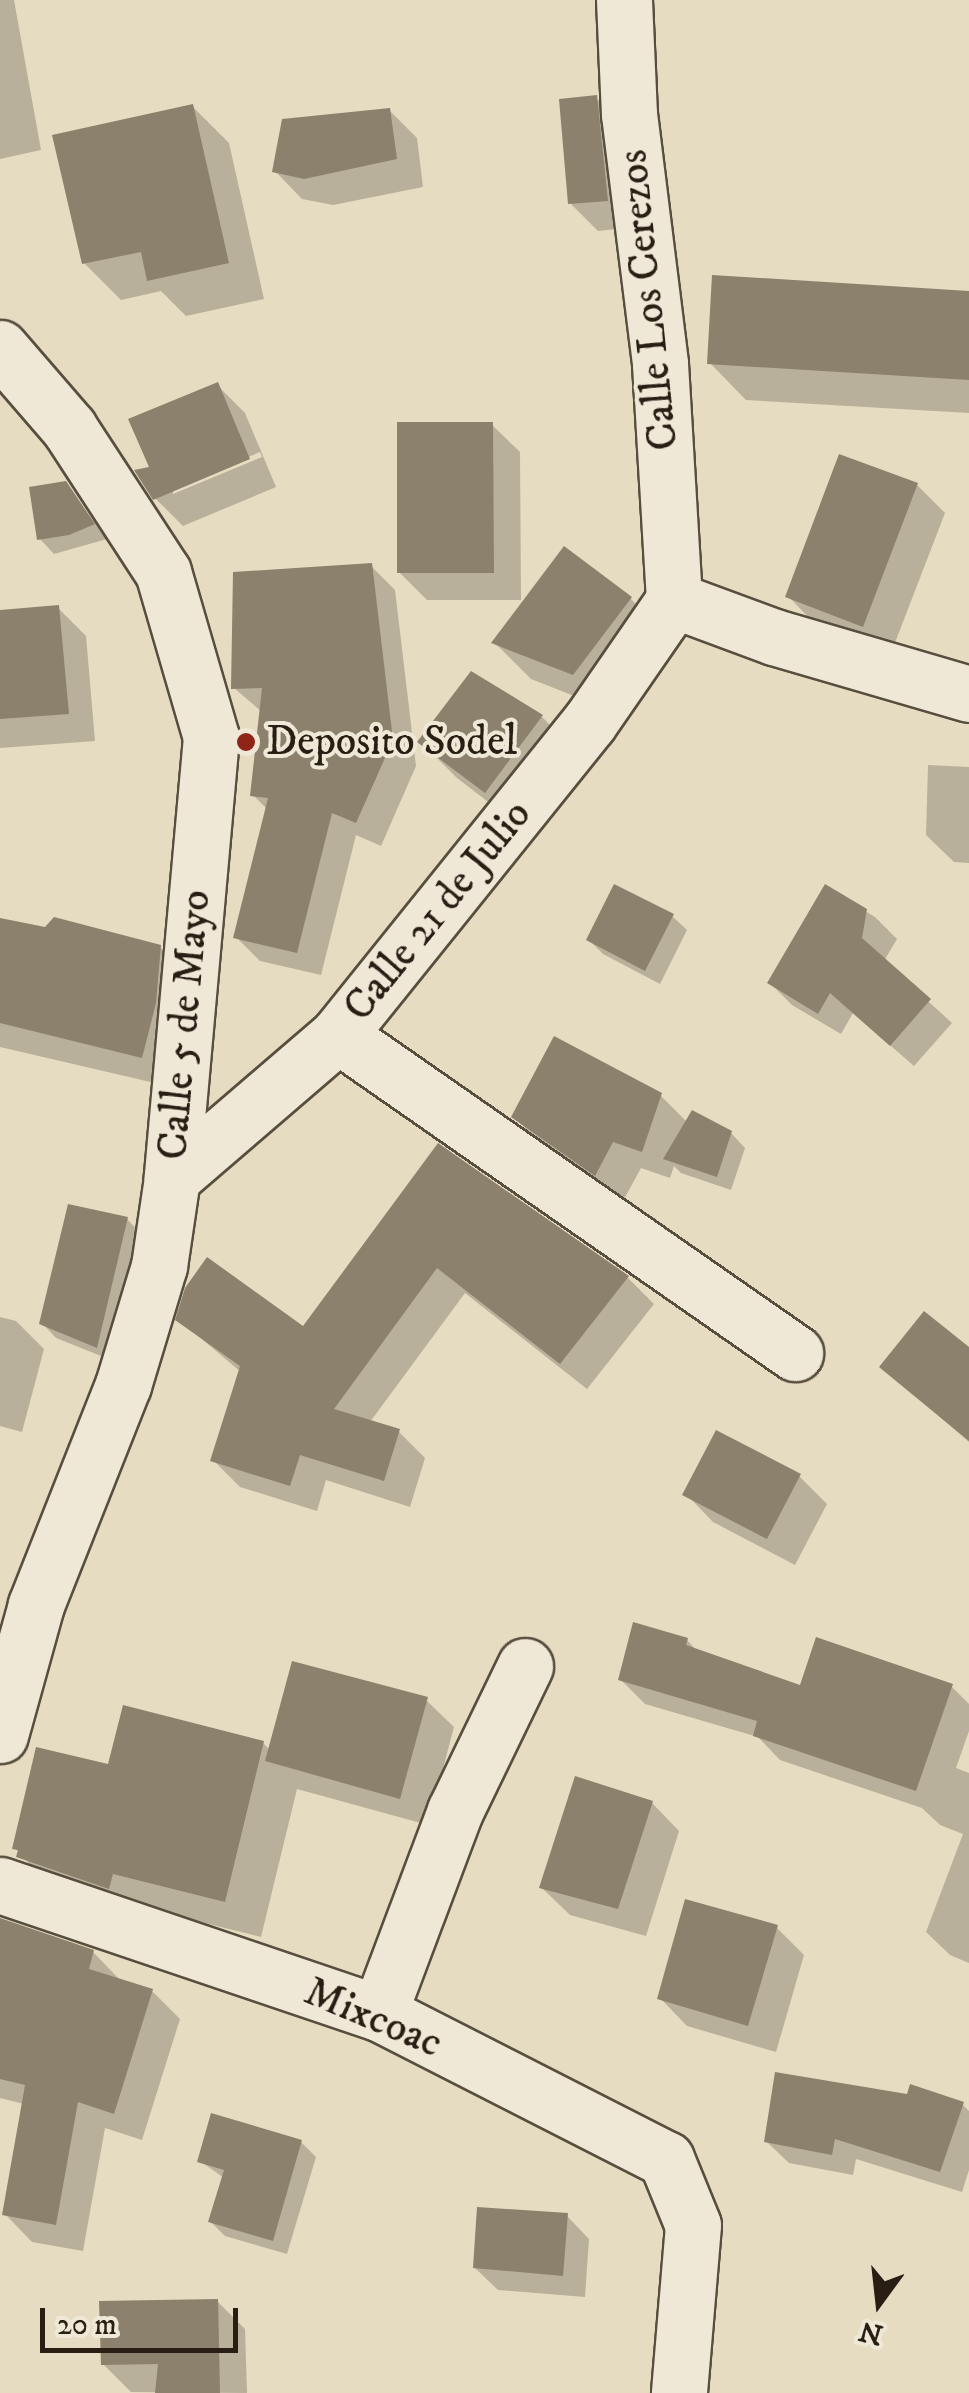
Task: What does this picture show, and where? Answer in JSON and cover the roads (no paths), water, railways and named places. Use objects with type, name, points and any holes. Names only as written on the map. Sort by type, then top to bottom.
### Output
[{"type":"street","name":"Calle Los Cerezos","points":[[624,0],[630,114],[660,364],[674,600]]},
{"type":"street","name":"Calle 5 de Mayo","points":[[0,348],[69,428],[163,572],[210,736],[172,1178],[158,1266],[124,1384],[36,1605],[0,1735]]},
{"type":"street","points":[[674,600],[774,637],[969,694]]},
{"type":"street","name":"Calle 21 de Julio","points":[[172,1178],[338,1035],[589,724],[674,600]]},
{"type":"street","name":"Calle 21 de Julio","points":[[338,1035],[795,1354]]},
{"type":"street","points":[[379,2013],[455,1811],[525,1666]]},
{"type":"street","name":"Mixcoac","points":[[0,1885],[379,2013],[666,2159],[693,2225],[678,2393]]},
{"type":"place","name":"Deposito Sodel","points":[[246,742]]}]
